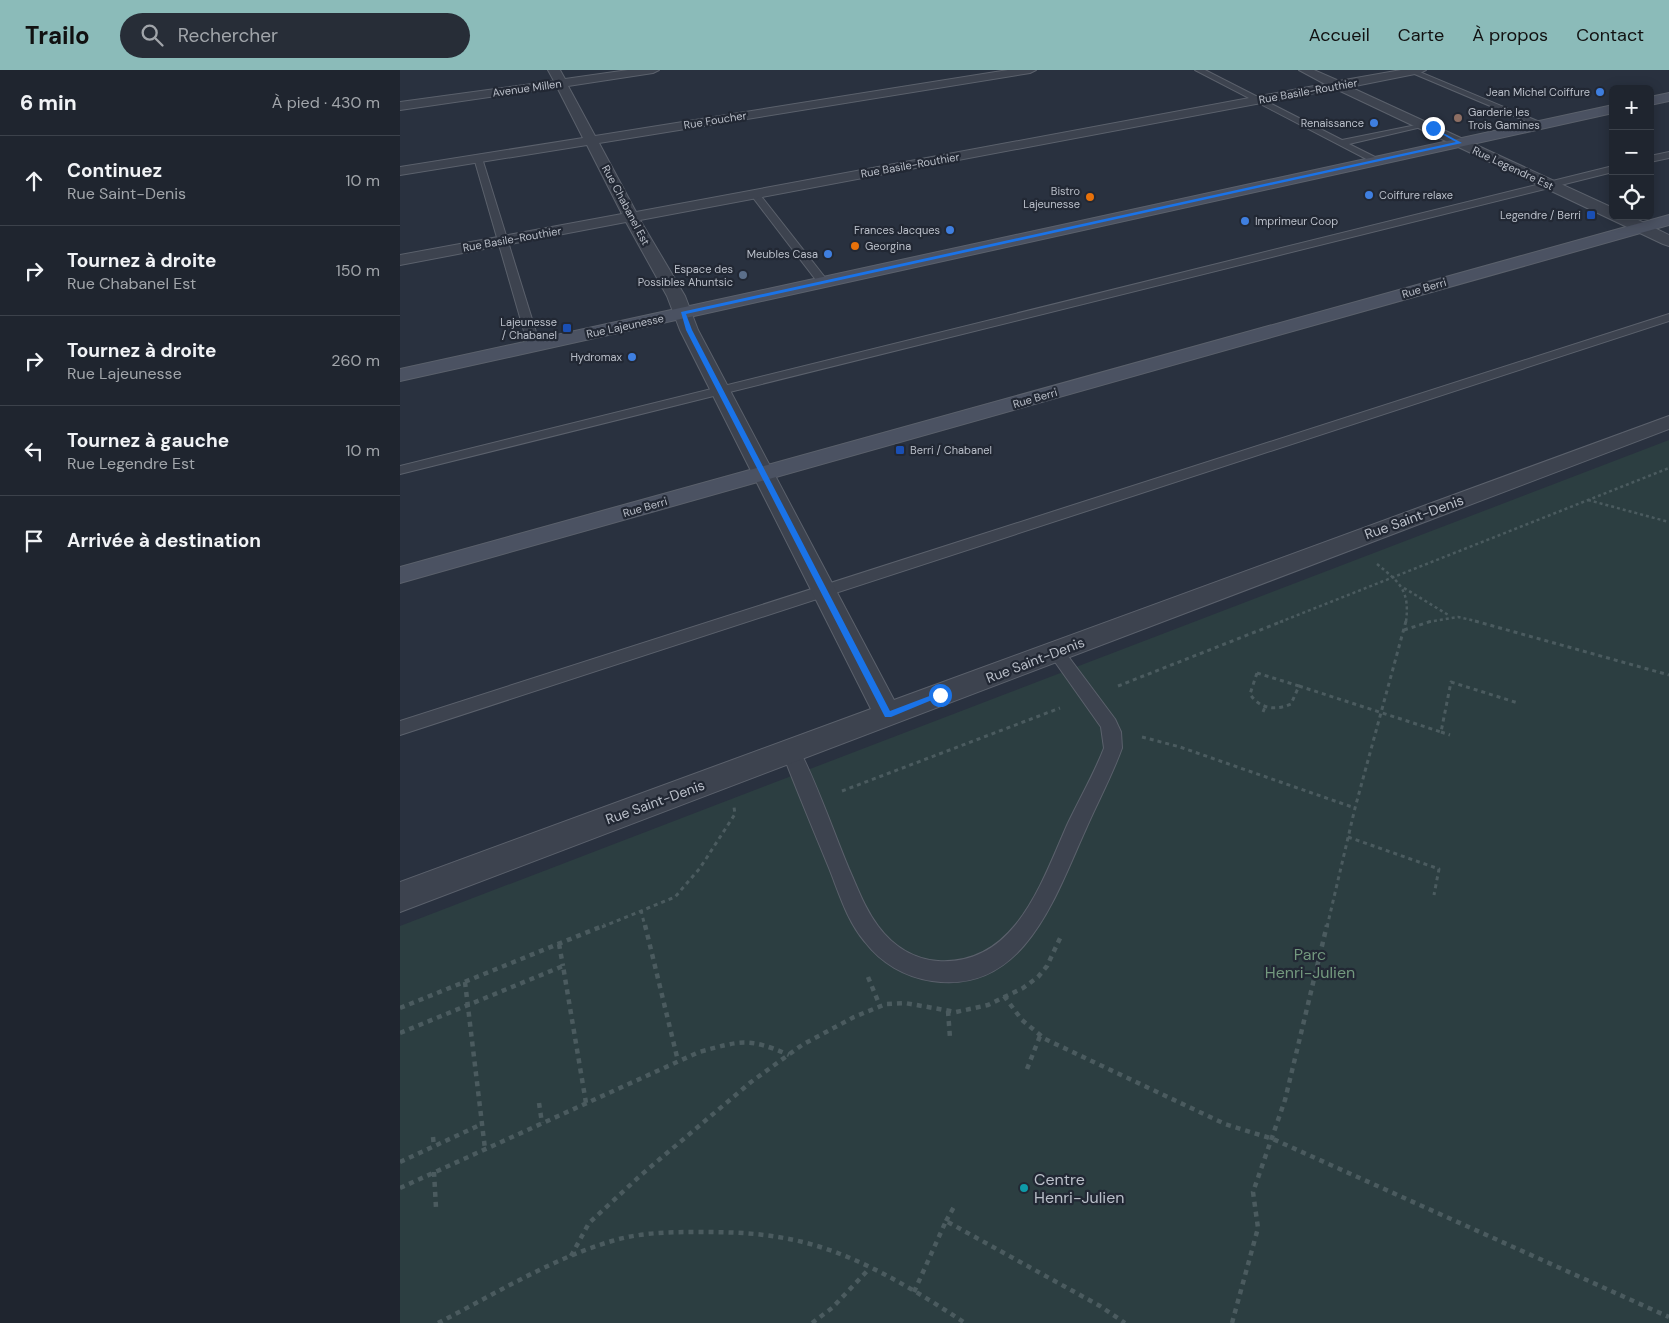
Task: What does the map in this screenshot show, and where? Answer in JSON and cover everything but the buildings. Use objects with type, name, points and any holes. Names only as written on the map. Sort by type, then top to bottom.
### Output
[{"type":"main road","points":[[1654,100],[1669,97]]},
{"type":"main road","name":"Rue Lajeunesse","points":[[400,375],[1609,110]]},
{"type":"main road","name":"Rue Berri","points":[[400,575],[1669,220]]},
{"type":"street","name":"Rue Chabanel Est","points":[[554,70],[631,217],[676,296],[687,325],[888,715]]},
{"type":"street","name":"Avenue Millen","points":[[400,106],[653,70]]},
{"type":"street","name":"Rue Foucher","points":[[400,171],[1030,70]]},
{"type":"street","name":"Rue Legendre Est","points":[[1305,70],[1609,212]]},
{"type":"street","name":"Rue Basile-Routhier","points":[[400,260],[1414,70]]},
{"type":"street","points":[[1625,220],[1669,241]]},
{"type":"street","name":"Rue Saint-Denis","points":[[400,897],[1669,422]]},
{"type":"lane","points":[[1199,70],[1376,160]]},
{"type":"lane","points":[[1414,70],[1543,125]]},
{"type":"lane","points":[[1342,143],[1426,125]]},
{"type":"lane","points":[[1654,158],[1669,154]]},
{"type":"lane","points":[[478,158],[534,345]]},
{"type":"lane","points":[[400,470],[1609,169]]},
{"type":"lane","points":[[754,194],[823,282]]},
{"type":"lane","points":[[400,728],[1669,316]]},
{"type":"lane","points":[[791,752],[858,914],[870,935],[889,954],[918,968],[953,973],[971,969],[1002,954],[1024,930],[1042,898],[1113,748],[1112,732],[1109,724],[1056,652]]},
{"type":"path","points":[[1118,686],[1669,468]]},
{"type":"path","points":[[1587,500],[1669,522]]},
{"type":"path","points":[[1373,560],[1402,586],[1450,616],[1669,675]]},
{"type":"path","points":[[1232,1323],[1258,1228],[1253,1192],[1260,1168],[1273,1139],[1311,994],[1355,808],[1404,630],[1408,596],[1402,586]]},
{"type":"path","points":[[1404,630],[1434,619],[1450,616]]},
{"type":"path","points":[[1299,686],[1291,704],[1278,709],[1257,704],[1250,694],[1257,673],[1299,686],[1450,735]]},
{"type":"path","points":[[1441,732],[1451,682],[1518,703]]},
{"type":"path","points":[[833,794],[923,762],[1066,706]]},
{"type":"path","points":[[1263,712],[1265,706]]},
{"type":"path","points":[[1144,737],[1180,747],[1355,808]]},
{"type":"path","points":[[400,1008],[675,897],[691,882],[735,814],[733,799]]},
{"type":"path","points":[[1348,837],[1439,869],[1434,894]]},
{"type":"path","points":[[641,910],[678,1061]]},
{"type":"path","points":[[558,944],[586,1103]]},
{"type":"path","points":[[400,1032],[563,966]]},
{"type":"path","points":[[866,972],[880,1006]]},
{"type":"path","points":[[465,982],[485,1149]]},
{"type":"path","points":[[1004,997],[1013,1012],[1040,1036],[1225,1124],[1273,1139],[1669,1317]]},
{"type":"path","points":[[948,1011],[950,1038]]},
{"type":"path","points":[[1027,1069],[1040,1036]]},
{"type":"path","points":[[400,1188],[699,1052],[739,1041],[766,1045],[789,1055]]},
{"type":"path","points":[[539,1103],[542,1124]]},
{"type":"path","points":[[400,1162],[482,1124]]},
{"type":"path","points":[[433,1137],[434,1147]]},
{"type":"path","points":[[434,1172],[436,1208]]},
{"type":"path","points":[[914,1292],[955,1205]]},
{"type":"path","points":[[946,1221],[1100,1306],[1125,1323]]},
{"type":"path","points":[[438,1323],[571,1256],[638,1235],[733,1232],[790,1239],[839,1256],[914,1292],[965,1323]]},
{"type":"path","points":[[812,1323],[832,1308],[869,1269]]},
{"type":"green space","name":"Parc Henri-Julien","points":[[1669,440],[1669,1323],[400,1323],[400,926]]},
{"type":"place","name":"Jean Michel Coiffure","points":[[1600,92]]},
{"type":"place","name":"Garderie les Trois Gamines","points":[[1458,118]]},
{"type":"place","name":"Renaissance","points":[[1374,123]]},
{"type":"place","name":"Coiffure relaxe","points":[[1369,195]]},
{"type":"place","name":"Bistro Lajeunesse","points":[[1090,197]]},
{"type":"place","name":"Legendre / Berri","points":[[1591,215]]},
{"type":"place","name":"Imprimeur Coop","points":[[1245,221]]},
{"type":"place","name":"Frances Jacques","points":[[950,230]]},
{"type":"place","name":"Georgina","points":[[855,246]]},
{"type":"place","name":"Meubles Casa","points":[[828,254]]},
{"type":"place","name":"Espace des Possibles Ahuntsic","points":[[743,275]]},
{"type":"place","name":"Lajeunesse / Chabanel","points":[[567,328]]},
{"type":"place","name":"Hydromax","points":[[632,357]]},
{"type":"place","name":"Berri / Chabanel","points":[[900,450]]},
{"type":"place","name":"Centre Henri-Julien","points":[[1024,1188]]},
{"type":"route","points":[[940,695],[888,715],[689,330],[683,313],[1460,143],[1433,128]]}]
